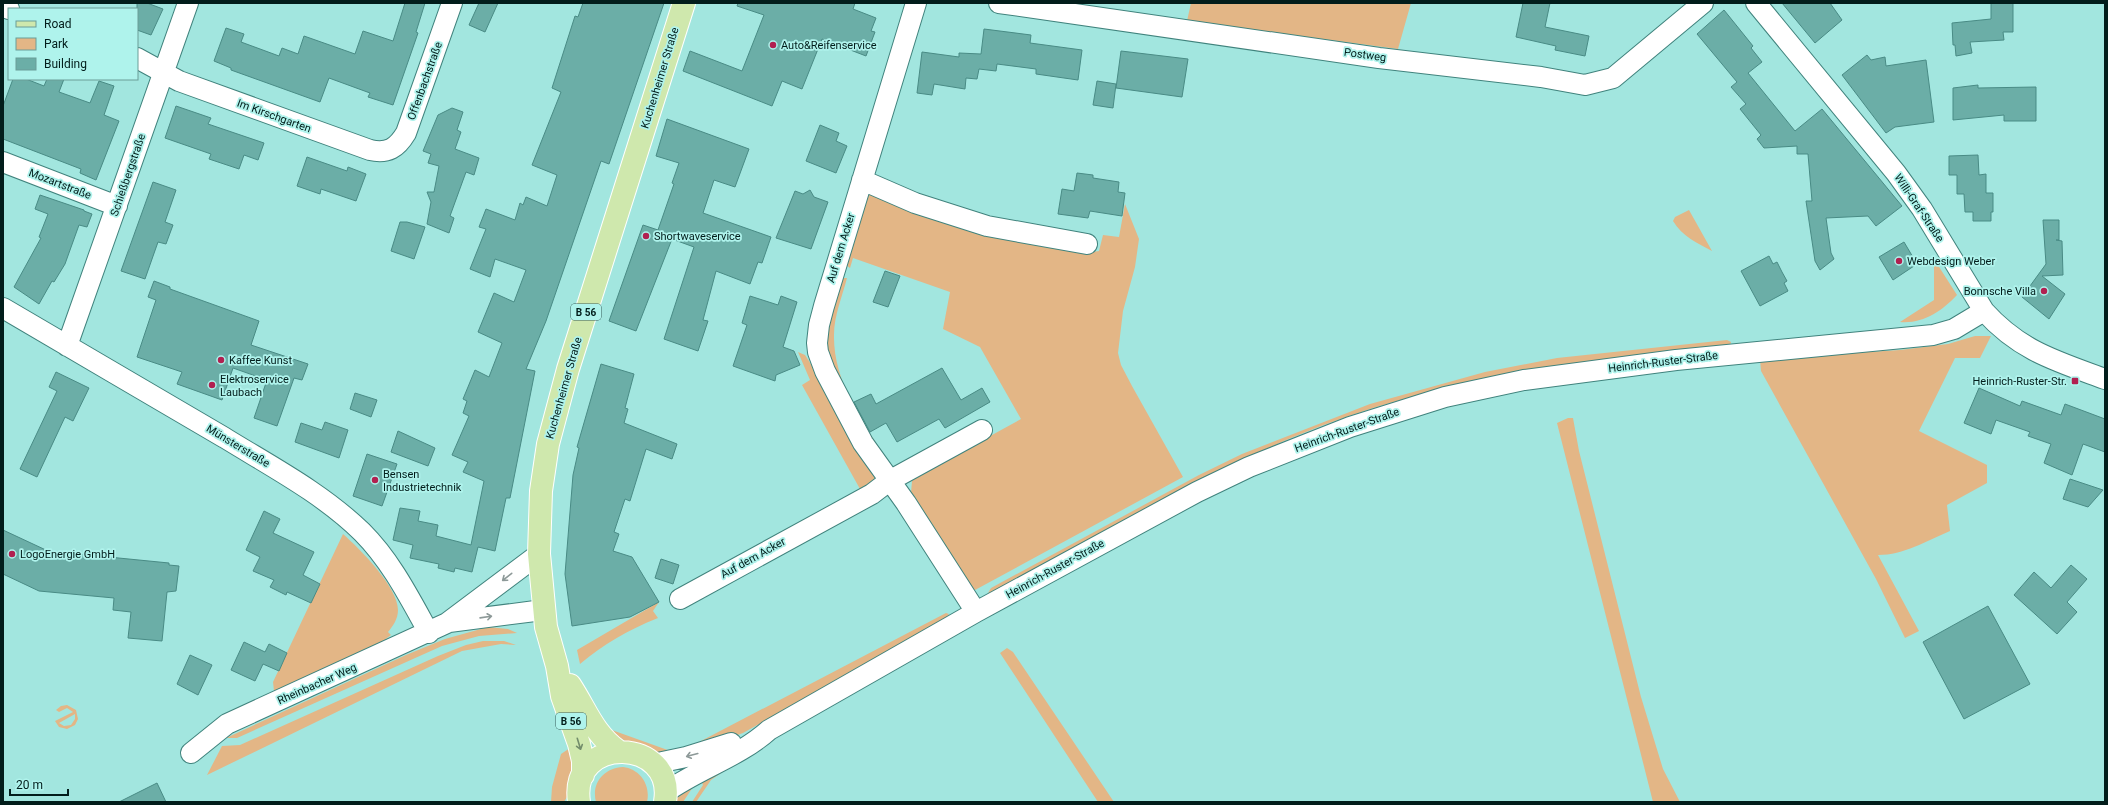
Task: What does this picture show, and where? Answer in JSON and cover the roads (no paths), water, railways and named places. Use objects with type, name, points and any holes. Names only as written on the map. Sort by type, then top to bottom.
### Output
[{"type":"main road","name":"Kuchenheimer Straße","points":[[583,775],[583,761],[579,744],[562,696],[557,666],[548,640],[543,610],[539,554],[541,491],[555,414],[568,369],[684,3]]},
{"type":"main road","name":"Kuchenheimer Straße","points":[[557,666],[594,727],[610,745],[618,751]]},
{"type":"main road","points":[[578,801],[579,787],[583,775],[590,765],[600,757],[618,751],[637,753],[653,764],[663,780],[665,797]]},
{"type":"street","name":"Schießbergstraße","points":[[68,346],[188,3]]},
{"type":"street","name":"Offenbachstraße","points":[[387,151],[396,147],[406,133],[452,3]]},
{"type":"street","name":"Auf dem Acker","points":[[916,3],[818,325],[818,352],[825,371],[846,413],[976,612]]},
{"type":"street","name":"Postweg","points":[[999,3],[1379,58],[1542,77],[1585,85],[1613,78],[1703,3]]},
{"type":"street","name":"Willi-Graf-Straße","points":[[1756,3],[1896,173],[1922,209],[1984,311],[2005,332],[2031,350],[2047,358],[2105,379]]},
{"type":"street","name":"Im Kirschgarten","points":[[138,58],[164,71],[179,81],[370,150],[387,151]]},
{"type":"street","name":"Mozartstraße","points":[[3,162],[117,206]]},
{"type":"street","points":[[862,180],[915,203],[987,226],[1087,244]]},
{"type":"street","name":"Münsterstraße","points":[[3,308],[293,479],[343,515],[377,549],[391,568],[429,633]]},
{"type":"street","name":"Heinrich-Ruster-Straße","points":[[665,797],[693,774],[757,740],[769,730],[976,612],[1197,492],[1242,470],[1303,444],[1396,411],[1491,385],[1560,374],[1676,360],[1933,335],[1954,330],[1984,311]]},
{"type":"street","name":"Auf dem Acker","points":[[680,598],[872,494],[890,481],[982,430]]},
{"type":"street","name":"Rheinbacher Weg","points":[[191,753],[227,724],[448,623],[539,554]]},
{"type":"street","name":"Rheinbacher Weg","points":[[448,623],[543,610]]},
{"type":"street","name":"Heinrich-Ruster-Straße","points":[[653,764],[713,750],[754,732],[769,730]]},
{"type":"place","name":"Auto&Reifenservice","points":[[773,45]]},
{"type":"place","name":"Shortwaveservice","points":[[646,236]]},
{"type":"place","name":"Webdesign Weber","points":[[1899,261]]},
{"type":"place","name":"Bonnsche Villa","points":[[2044,291]]},
{"type":"place","name":"Kaffee Kunst","points":[[221,360]]},
{"type":"place","name":"Heinrich-Ruster-Str.","points":[[2075,381]]},
{"type":"place","name":"Elektroservice Laubach","points":[[212,385]]},
{"type":"place","name":"Bensen Industrietechnik","points":[[375,480]]},
{"type":"place","name":"LogoEnergie GmbH","points":[[12,554]]}]
